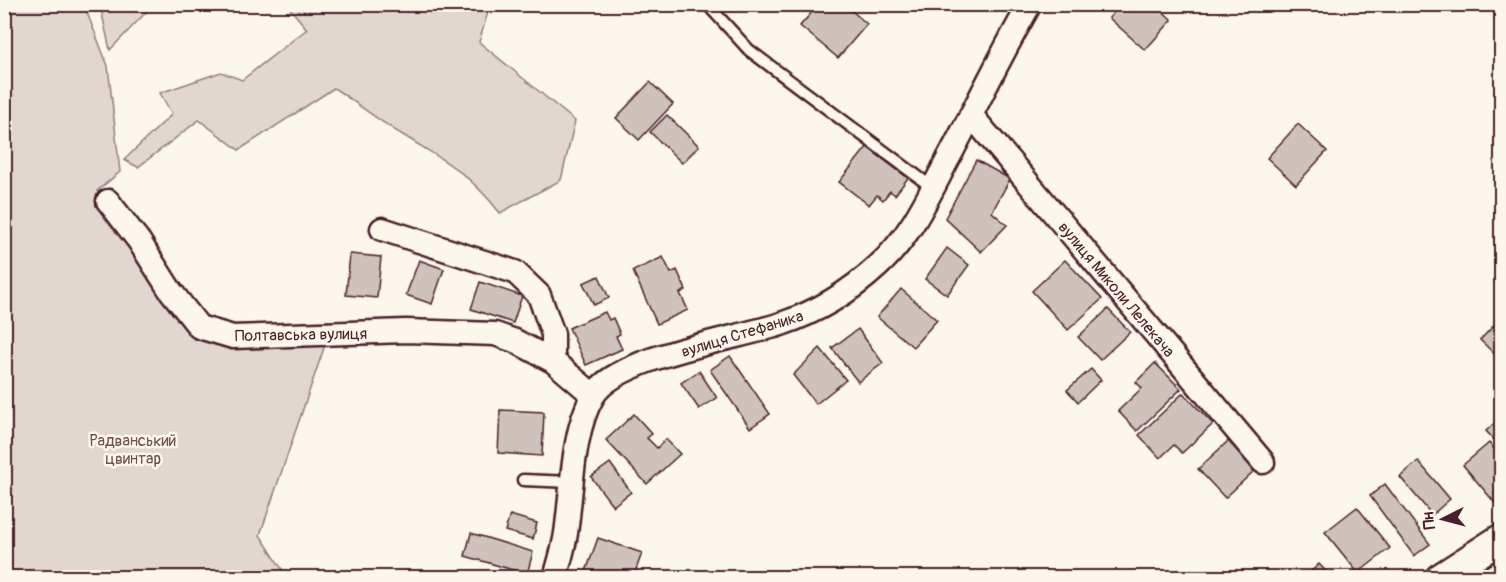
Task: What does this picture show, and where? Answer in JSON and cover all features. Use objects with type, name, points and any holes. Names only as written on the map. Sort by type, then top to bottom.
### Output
[{"type":"street","name":"вулиця Стефаника","points":[[593,395],[634,366],[660,356],[782,324],[817,310],[850,289],[896,249],[933,188],[1030,4]]},
{"type":"street","name":"вулиця Миколи Лелекача","points":[[971,116],[1263,462]]},
{"type":"street","name":"Полтавська вулиця","points":[[108,201],[139,241],[170,290],[199,327],[233,337],[406,331],[495,334],[515,341],[553,361],[593,395]]},
{"type":"street","points":[[382,229],[515,272],[539,295],[553,334],[553,361]]},
{"type":"street","points":[[555,578],[566,535],[570,482],[584,420],[593,395]]},
{"type":"street","points":[[1440,578],[1502,538]]},
{"type":"lane","points":[[707,4],[749,50],[933,188]]},
{"type":"lane","points":[[523,480],[570,482]]},
{"type":"green space","points":[[100,4],[153,5],[110,50]]},
{"type":"green space","name":"Радванський цвинтар","points":[[4,5],[84,5],[108,66],[120,172],[97,191],[202,340],[257,344],[326,342],[260,535],[287,577],[5,577]]},
{"type":"green space","points":[[287,5],[490,5],[479,42],[575,121],[561,180],[500,213],[477,187],[455,168],[385,124],[334,88],[239,150],[199,120],[138,167],[124,160],[172,114],[160,93],[221,72],[242,80],[307,29]]},
{"type":"building","points":[[819,4],[844,4],[867,24],[838,58],[800,26]]},
{"type":"building","points":[[1121,4],[1155,4],[1172,20],[1145,50],[1109,18]]},
{"type":"building","points":[[650,82],[673,104],[639,140],[616,118]]},
{"type":"building","points":[[667,115],[699,146],[682,163],[650,132]]},
{"type":"building","points":[[1298,124],[1327,151],[1296,185],[1267,158]]},
{"type":"building","points":[[867,147],[908,178],[895,195],[890,191],[883,200],[877,195],[869,205],[839,182]]},
{"type":"building","points":[[976,160],[1010,179],[992,212],[1007,225],[981,252],[945,218]]},
{"type":"building","points":[[947,248],[969,265],[947,295],[925,279]]},
{"type":"building","points":[[350,254],[381,257],[377,298],[346,295]]},
{"type":"building","points":[[663,257],[671,273],[677,270],[686,290],[680,293],[688,310],[657,324],[633,271]]},
{"type":"building","points":[[419,260],[444,269],[432,304],[406,295]]},
{"type":"building","points":[[1065,260],[1102,299],[1068,330],[1032,291]]},
{"type":"building","points":[[599,276],[609,298],[594,305],[583,283]]},
{"type":"building","points":[[480,282],[522,296],[513,323],[471,309]]},
{"type":"building","points":[[901,289],[937,320],[913,347],[877,317]]},
{"type":"building","points":[[1108,309],[1130,332],[1100,360],[1078,337]]},
{"type":"building","points":[[605,312],[609,320],[613,318],[620,334],[616,336],[622,349],[586,365],[569,328]]},
{"type":"building","points":[[1502,317],[1502,361],[1480,340]]},
{"type":"building","points":[[858,329],[883,363],[858,382],[832,348]]},
{"type":"building","points":[[820,348],[846,380],[816,404],[793,375]]},
{"type":"building","points":[[730,356],[770,414],[750,428],[710,370]]},
{"type":"building","points":[[1155,363],[1181,389],[1137,431],[1118,411],[1142,388],[1136,382]]},
{"type":"building","points":[[1091,369],[1101,380],[1078,402],[1067,390]]},
{"type":"building","points":[[699,371],[717,398],[699,409],[681,383]]},
{"type":"building","points":[[1183,393],[1213,424],[1182,453],[1174,445],[1160,458],[1139,435]]},
{"type":"building","points":[[500,410],[544,412],[542,456],[498,453]]},
{"type":"building","points":[[634,414],[652,434],[647,438],[657,448],[666,439],[680,454],[647,484],[606,440]]},
{"type":"building","points":[[1502,416],[1502,448],[1486,431]]},
{"type":"building","points":[[1228,441],[1255,470],[1225,498],[1198,469]]},
{"type":"building","points":[[1489,443],[1502,458],[1502,497],[1495,503],[1463,465]]},
{"type":"building","points":[[1418,461],[1450,499],[1432,515],[1400,477]]},
{"type":"building","points":[[610,463],[631,492],[613,506],[591,477]]},
{"type":"building","points":[[1385,484],[1430,544],[1414,556],[1370,496]]},
{"type":"building","points":[[1357,507],[1390,548],[1358,573],[1325,532]]},
{"type":"building","points":[[510,515],[537,523],[533,539],[505,531]]},
{"type":"building","points":[[471,533],[533,552],[527,574],[465,556]]},
{"type":"building","points":[[598,538],[642,553],[633,578],[594,578],[585,574]]},
{"type":"building","points":[[1319,564],[1332,578],[1304,578]]}]
